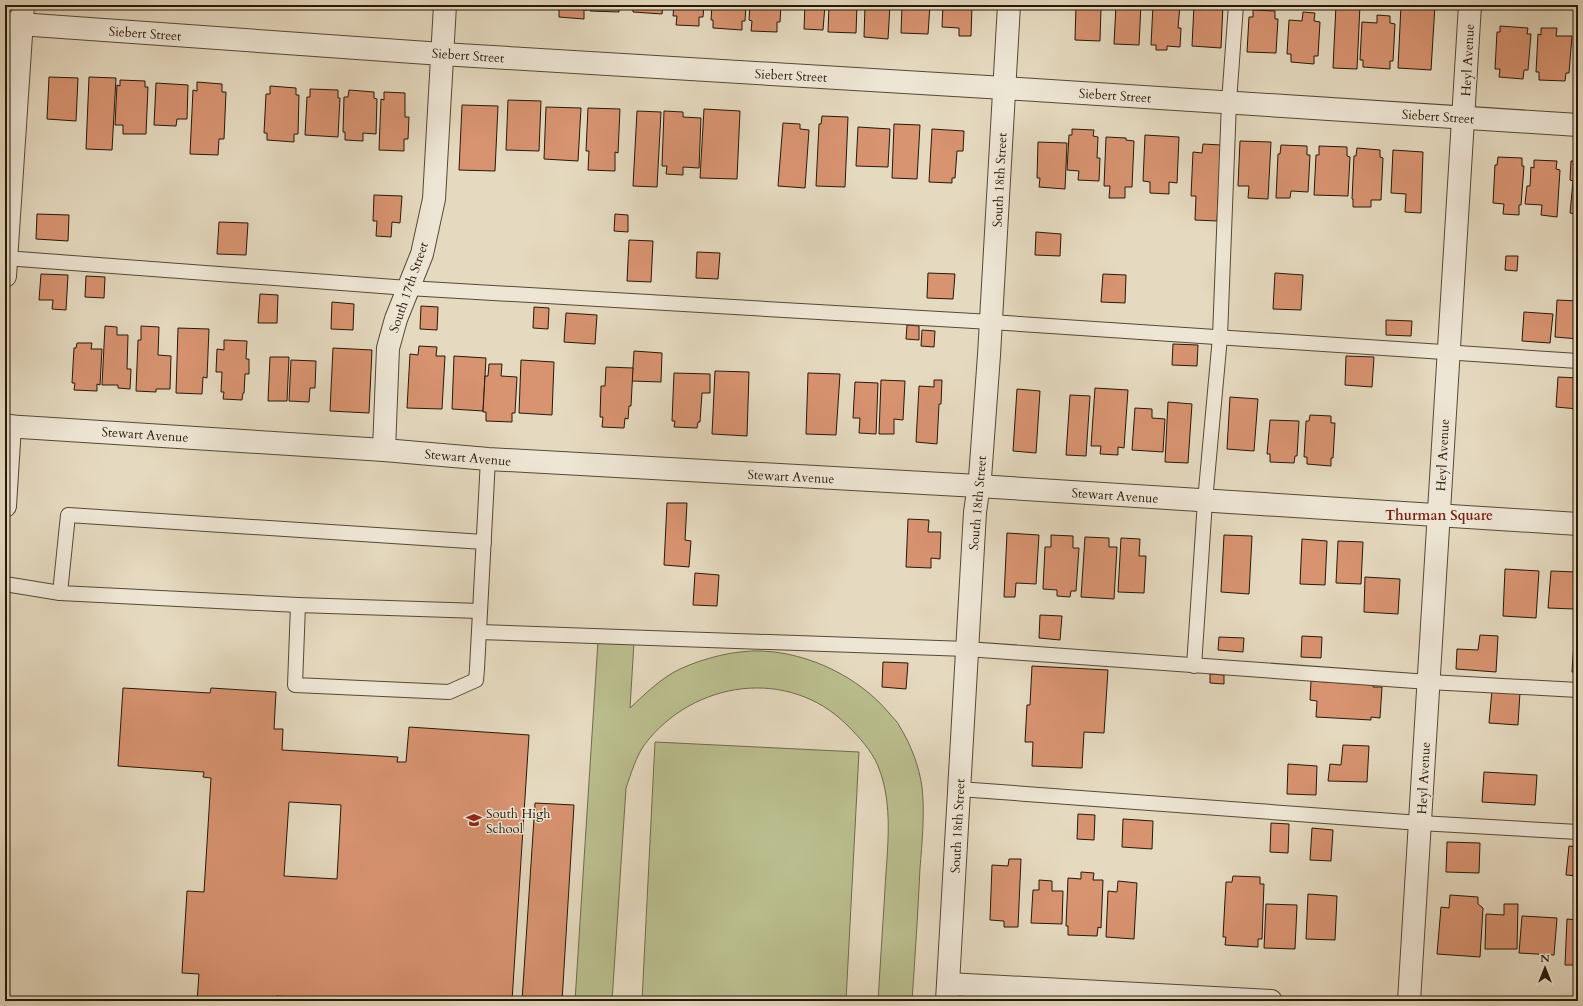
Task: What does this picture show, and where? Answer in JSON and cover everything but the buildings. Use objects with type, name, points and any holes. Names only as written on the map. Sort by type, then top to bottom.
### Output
[{"type":"street","name":"South 17th Street","points":[[384,450],[388,348],[396,319],[422,254],[434,199],[445,5]]},
{"type":"street","name":"South 18th Street","points":[[947,993],[975,512],[980,478],[991,322],[1009,5]]},
{"type":"street","name":"Heyl Avenue","points":[[1409,1001],[1470,5]]},
{"type":"street","name":"Siebert Street","points":[[16,17],[442,54],[1230,102],[1578,125]]},
{"type":"street","points":[[5,264],[16,17]]},
{"type":"street","points":[[5,506],[8,426]]},
{"type":"street","name":"Stewart Avenue","points":[[8,426],[384,450],[488,459],[978,486],[1578,524]]},
{"type":"street","points":[[947,993],[1271,1001]]},
{"type":"lane","points":[[1194,666],[1220,337],[1230,102],[1236,5]]},
{"type":"lane","points":[[5,264],[991,322],[1578,361]]},
{"type":"lane","points":[[298,605],[295,685],[449,692],[476,680],[488,459]]},
{"type":"lane","points":[[60,593],[68,515],[484,542]]},
{"type":"lane","points":[[5,584],[60,593],[298,605],[480,611]]},
{"type":"lane","points":[[479,632],[967,649],[1428,682],[1578,690]]},
{"type":"lane","points":[[959,789],[1420,823],[1578,832]]},
{"type":"green space","points":[[598,641],[634,642],[630,708],[647,692],[680,669],[699,661],[731,653],[762,651],[797,656],[832,669],[863,688],[877,700],[895,720],[904,734],[914,756],[921,779],[923,796],[923,828],[912,1001],[878,1001],[887,858],[888,812],[883,781],[875,760],[856,734],[824,707],[798,694],[771,689],[743,689],[715,695],[689,706],[665,722],[645,744],[639,754],[626,788],[612,1001],[575,1001]]},
{"type":"green space","points":[[655,742],[859,752],[846,1001],[642,1001]]},
{"type":"place","name":"South High School","points":[[474,820]]},
{"type":"district","name":"Thurman Square","points":[[1439,515]]}]
